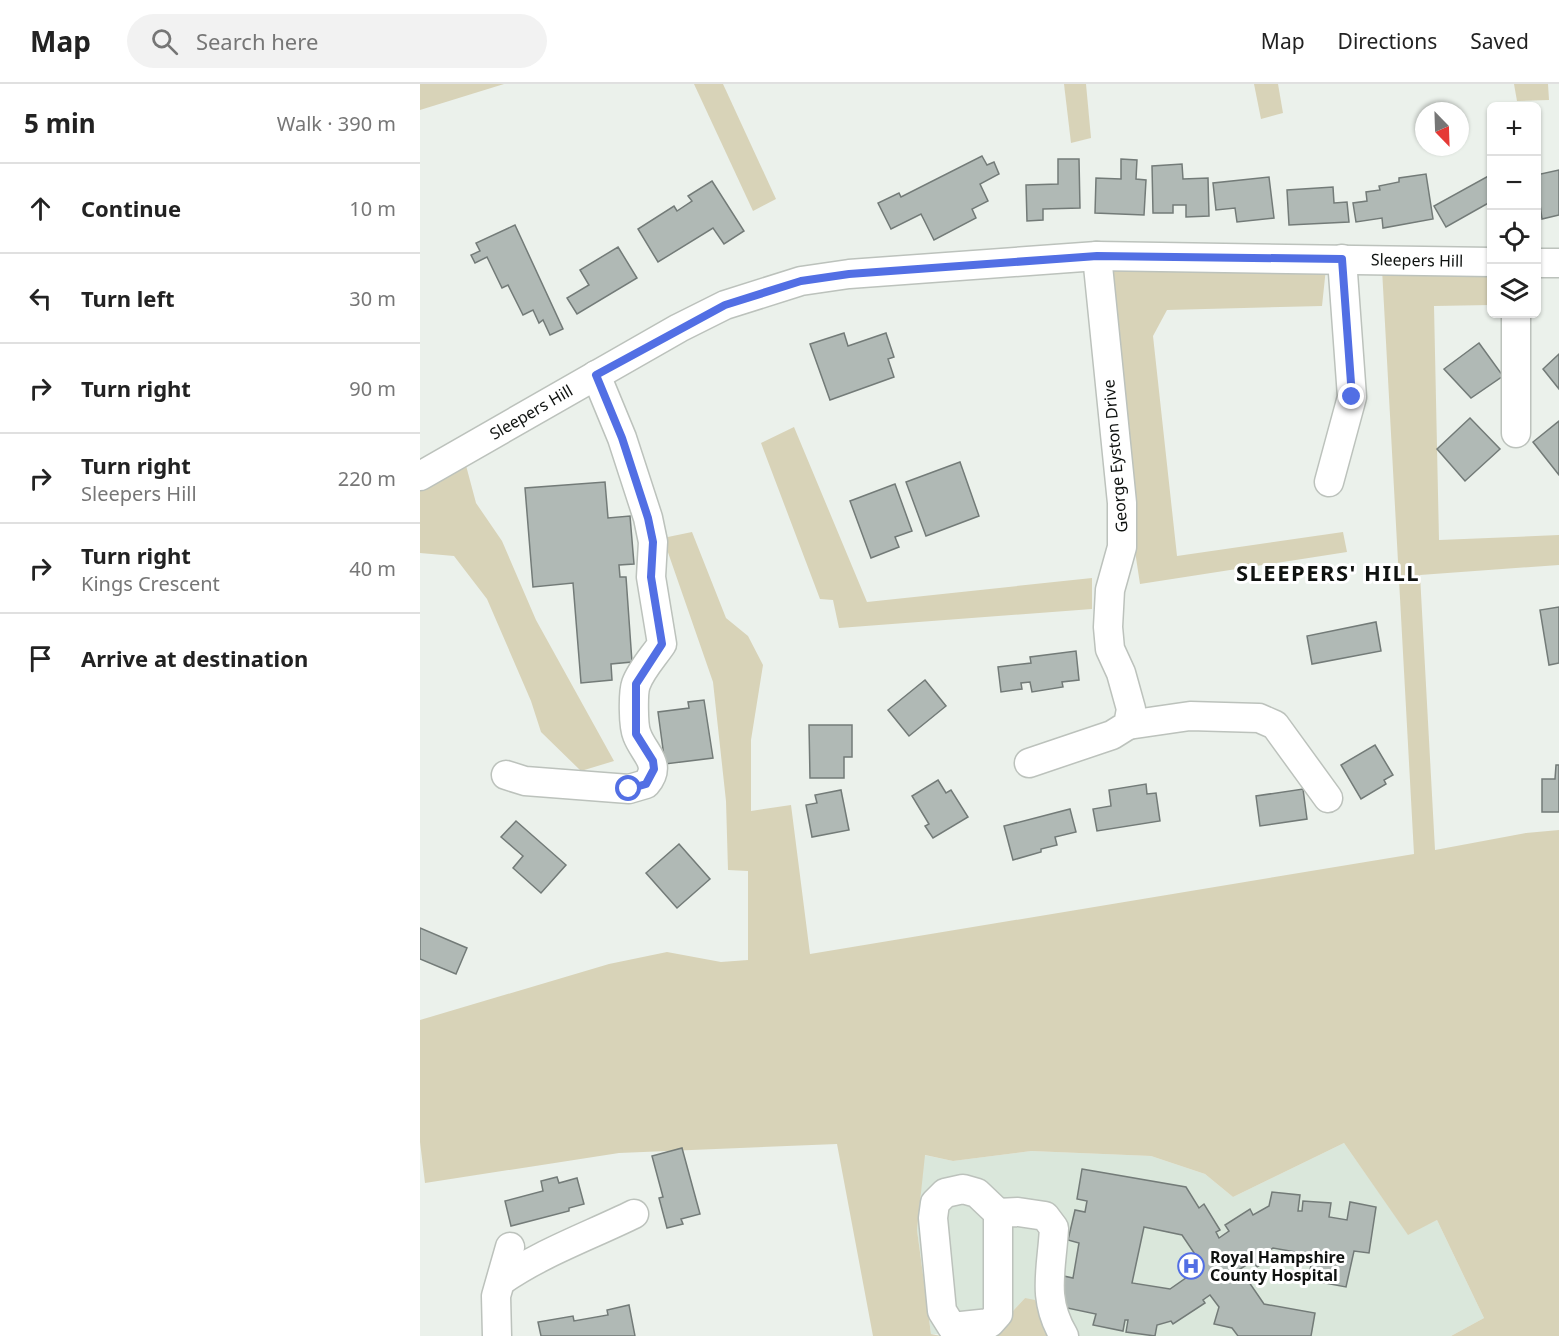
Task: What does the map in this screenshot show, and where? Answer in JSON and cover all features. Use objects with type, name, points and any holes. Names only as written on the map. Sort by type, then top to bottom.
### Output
[{"type":"street","name":"Sleepers Hill","points":[[420,476],[596,375],[725,305],[801,281],[849,274],[1097,256],[1487,262]]},
{"type":"street","name":"George Eyston Drive","points":[[1097,256],[1122,503],[1122,547],[1110,590],[1108,627],[1110,649],[1121,673],[1131,709],[1128,725]]},
{"type":"street","points":[[1329,482],[1352,397],[1342,259]]},
{"type":"street","points":[[1541,262],[1559,263]]},
{"type":"street","points":[[1516,318],[1516,433]]},
{"type":"street","points":[[506,776],[525,781],[629,789],[646,784],[654,769],[653,761],[636,734],[635,723],[636,684],[662,644],[651,577],[653,542],[622,438],[596,375]]},
{"type":"street","points":[[1029,764],[1112,735],[1128,725],[1190,716],[1259,718],[1275,725],[1329,798]]},
{"type":"street","points":[[998,1213],[1018,1212],[1045,1216],[1054,1228],[1048,1295],[1055,1321],[1064,1336]]},
{"type":"street","points":[[501,1281],[530,1261],[558,1251],[633,1214]]},
{"type":"street","points":[[497,1336],[496,1296],[510,1248]]},
{"type":"shaded area","points":[[420,84],[504,84],[420,110]]},
{"type":"shaded area","points":[[694,84],[723,84],[776,199],[753,211]]},
{"type":"shaded area","points":[[1064,84],[1086,84],[1091,138],[1071,143]]},
{"type":"shaded area","points":[[1254,84],[1278,84],[1283,113],[1261,119]]},
{"type":"shaded area","points":[[1514,84],[1548,84],[1549,100],[1517,101]]},
{"type":"shaded area","points":[[1326,268],[1322,306],[1167,310],[1153,336],[1177,556],[1343,532],[1347,552],[1140,584],[1131,525],[1109,271]]},
{"type":"shaded area","points":[[1382,269],[1487,273],[1487,305],[1434,306],[1439,540],[1559,535],[1559,565],[1420,575],[1435,850],[1526,833],[1559,830],[1559,1336],[1451,1336],[1484,1318],[1437,1220],[1408,1235],[1344,1143],[1233,1197],[1205,1174],[1151,1156],[1031,1151],[953,1161],[925,1155],[917,1230],[931,1334],[941,1336],[873,1336],[837,1144],[619,1153],[425,1183],[420,1142],[420,1020],[609,964],[667,952],[721,962],[748,960],[748,871],[728,870],[726,801],[713,682],[663,538],[692,532],[726,618],[748,636],[763,665],[751,740],[751,811],[791,805],[810,954],[1414,854]]},
{"type":"shaded area","points":[[794,427],[867,602],[1092,578],[1092,609],[839,628],[833,600],[820,599],[761,443]]},
{"type":"shaded area","points":[[464,458],[476,503],[502,541],[536,620],[614,761],[581,771],[541,732],[531,701],[487,599],[454,556],[420,553],[420,484]]},
{"type":"shaded area","name":"Royal Hampshire County Hospital","points":[[1344,1143],[1408,1234],[1437,1220],[1484,1318],[1451,1336],[1052,1336],[1025,1298],[991,1335],[931,1334],[917,1230],[924,1155],[953,1161],[1031,1151],[1151,1156],[1205,1174],[1233,1197]]},
{"type":"shaded area","points":[[1025,1298],[1035,1300],[1052,1336],[984,1336],[991,1335]]},
{"type":"building","points":[[982,156],[987,165],[994,162],[999,174],[980,184],[988,201],[972,209],[976,218],[934,240],[921,214],[891,229],[878,203],[899,193],[901,197]]},
{"type":"building","points":[[1058,159],[1079,159],[1080,208],[1043,209],[1043,220],[1027,221],[1026,185],[1058,184]]},
{"type":"building","points":[[1121,159],[1137,160],[1136,179],[1146,180],[1144,215],[1095,213],[1096,178],[1121,179]]},
{"type":"building","points":[[1182,164],[1183,179],[1208,178],[1209,216],[1186,217],[1186,205],[1173,205],[1173,213],[1153,213],[1152,166]]},
{"type":"building","points":[[1559,170],[1559,215],[1542,219],[1541,212],[1541,174]]},
{"type":"building","points":[[1426,174],[1433,219],[1383,228],[1382,218],[1356,222],[1353,203],[1367,201],[1366,192],[1380,190],[1379,186],[1399,182],[1399,178]]},
{"type":"building","points":[[1269,177],[1274,218],[1237,222],[1235,208],[1216,210],[1213,183]]},
{"type":"building","points":[[1487,177],[1487,204],[1446,227],[1434,206]]},
{"type":"building","points":[[712,181],[744,231],[724,244],[713,228],[658,262],[638,229],[674,206],[677,211],[692,201],[688,196]]},
{"type":"building","points":[[1333,187],[1334,203],[1347,202],[1349,222],[1289,225],[1287,190]]},
{"type":"building","points":[[515,225],[563,329],[550,335],[543,320],[539,323],[533,310],[523,315],[508,285],[502,288],[487,257],[475,263],[471,255],[480,251],[476,243]]},
{"type":"building","points":[[618,247],[637,278],[577,314],[567,298],[589,285],[580,270]]},
{"type":"building","points":[[844,333],[848,346],[886,333],[894,357],[888,359],[894,377],[830,400],[810,344]]},
{"type":"building","points":[[1479,343],[1503,376],[1471,398],[1444,369]]},
{"type":"building","points":[[1559,354],[1559,389],[1543,369]]},
{"type":"building","points":[[1470,418],[1500,449],[1465,481],[1437,449]]},
{"type":"building","points":[[1559,421],[1559,475],[1533,442]]},
{"type":"building","points":[[960,462],[979,516],[926,536],[906,482]]},
{"type":"building","points":[[605,482],[608,518],[630,516],[634,564],[619,565],[620,577],[626,577],[632,662],[611,664],[612,680],[581,683],[573,583],[533,587],[525,488]]},
{"type":"building","points":[[895,484],[912,531],[895,537],[899,547],[871,558],[850,501]]},
{"type":"building","points":[[1559,607],[1559,663],[1549,665],[1540,610]]},
{"type":"building","points":[[1376,622],[1381,651],[1312,664],[1307,636]]},
{"type":"building","points":[[1076,651],[1079,680],[1062,682],[1063,687],[1032,692],[1030,682],[1021,683],[1022,689],[1001,692],[998,667],[1031,663],[1030,657]]},
{"type":"building","points":[[925,680],[946,706],[909,736],[888,710]]},
{"type":"building","points":[[704,700],[713,758],[665,764],[658,712],[689,708],[688,702]]},
{"type":"building","points":[[809,725],[852,725],[852,757],[844,757],[844,778],[810,778]]},
{"type":"building","points":[[1375,745],[1393,775],[1384,780],[1386,784],[1361,799],[1341,765]]},
{"type":"building","points":[[1556,765],[1559,765],[1559,812],[1542,812],[1542,779],[1555,779]]},
{"type":"building","points":[[938,780],[946,793],[951,790],[968,817],[933,838],[925,826],[929,824],[912,796]]},
{"type":"building","points":[[1146,784],[1147,794],[1156,793],[1160,821],[1097,831],[1093,809],[1111,806],[1109,790]]},
{"type":"building","points":[[1303,789],[1307,819],[1260,826],[1256,796]]},
{"type":"building","points":[[841,790],[849,830],[812,837],[806,805],[817,803],[815,795]]},
{"type":"building","points":[[1070,809],[1076,832],[1055,837],[1057,845],[1013,860],[1004,826]]},
{"type":"building","points":[[516,821],[566,865],[541,893],[513,868],[523,856],[501,837]]},
{"type":"building","points":[[679,844],[710,879],[677,908],[646,873]]},
{"type":"building","points":[[420,928],[467,948],[456,974],[420,959]]},
{"type":"building","points":[[682,1148],[700,1214],[681,1219],[683,1224],[667,1228],[659,1198],[663,1197],[652,1156]]},
{"type":"building","points":[[1082,1169],[1186,1187],[1199,1208],[1204,1204],[1220,1230],[1216,1232],[1219,1238],[1229,1231],[1225,1225],[1250,1209],[1253,1215],[1269,1206],[1272,1192],[1300,1195],[1298,1211],[1302,1211],[1303,1201],[1331,1203],[1329,1217],[1347,1220],[1350,1202],[1376,1207],[1369,1253],[1354,1251],[1346,1287],[1308,1280],[1313,1255],[1273,1248],[1269,1251],[1273,1257],[1257,1267],[1253,1261],[1240,1269],[1264,1304],[1315,1313],[1311,1336],[1238,1336],[1232,1328],[1214,1324],[1219,1307],[1210,1295],[1203,1300],[1205,1303],[1173,1324],[1171,1321],[1157,1325],[1155,1336],[1126,1332],[1128,1320],[1125,1320],[1123,1331],[1093,1325],[1096,1314],[1053,1305],[1059,1275],[1073,1278],[1079,1243],[1068,1240],[1075,1210],[1085,1212],[1087,1201],[1077,1199]],"holes":[[[1144,1227],[1182,1235],[1203,1266],[1170,1289],[1132,1283]]]},
{"type":"building","points":[[557,1177],[559,1183],[577,1178],[584,1204],[569,1208],[569,1211],[511,1226],[505,1201],[543,1191],[541,1181]]},
{"type":"building","points":[[629,1305],[635,1336],[541,1336],[538,1322],[573,1316],[574,1321],[608,1315],[607,1310]]},
{"type":"place","name":"Royal Hampshire County Hospital","points":[[1191,1266]]},
{"type":"district","name":"SLEEPERS' HILL","points":[[1328,572]]},
{"type":"route","points":[[629,789],[646,784],[654,769],[653,761],[636,734],[636,684],[662,644],[651,577],[653,542],[648,518],[640,500],[608,399],[596,375],[679,328],[725,305],[801,281],[849,274],[1097,256],[1342,259],[1352,397]]}]
